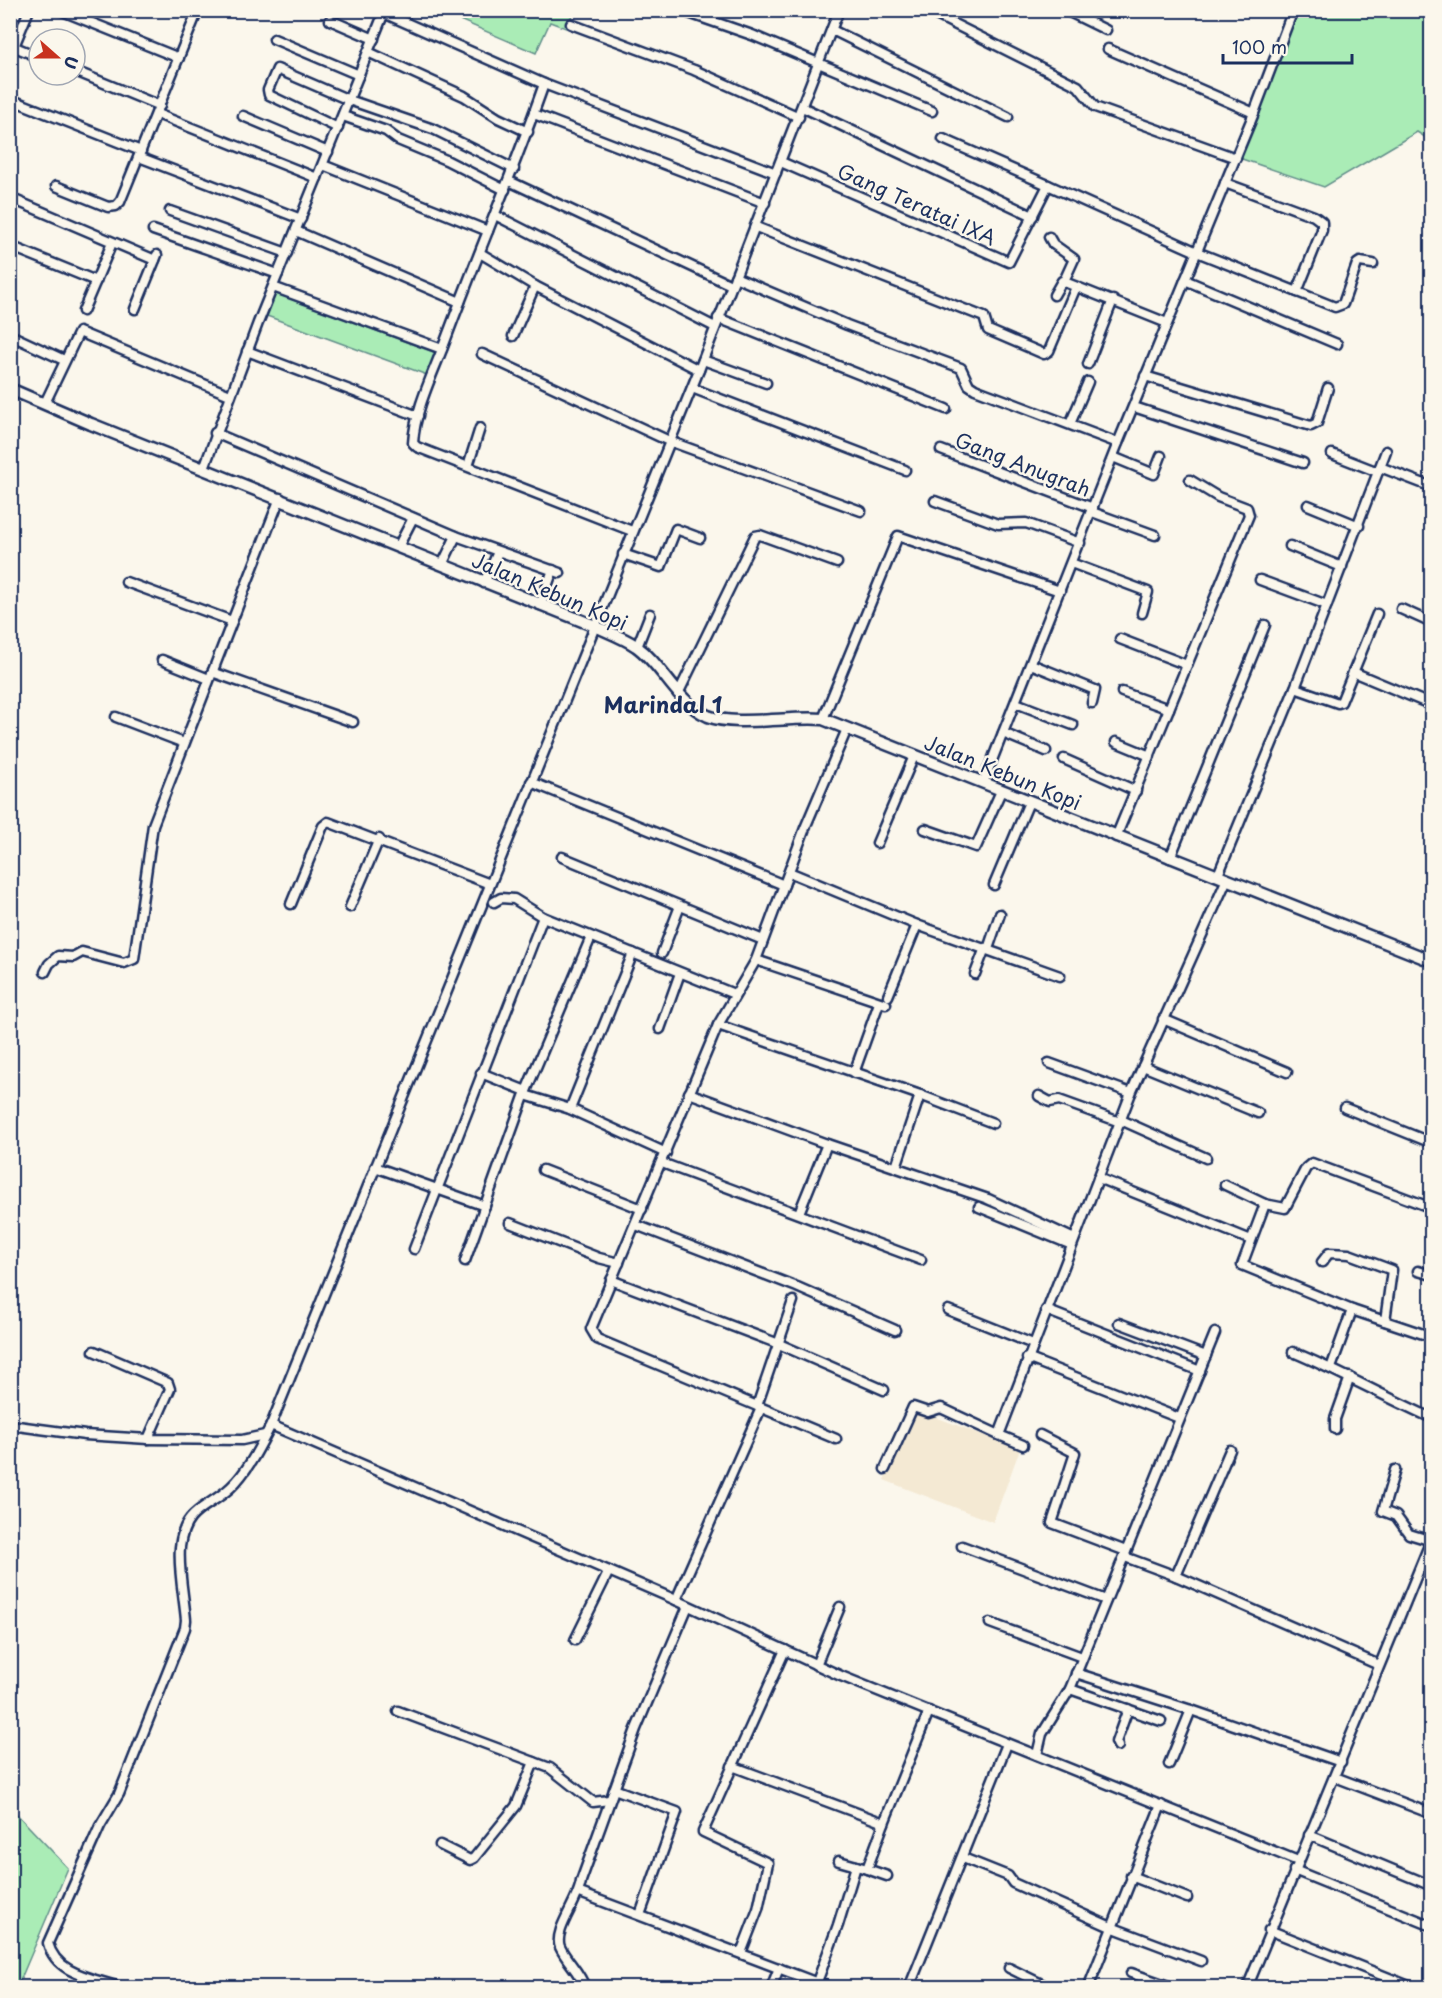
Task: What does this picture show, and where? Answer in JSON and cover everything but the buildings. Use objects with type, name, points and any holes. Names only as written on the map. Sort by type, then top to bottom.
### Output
[{"type":"main road","name":"Jalan Kebun Kopi","points":[[10,389],[91,424],[595,626],[637,647],[678,693],[691,705],[710,716],[729,720],[823,719],[1431,961]]},
{"type":"street","points":[[10,56],[12,46],[29,10]]},
{"type":"street","points":[[60,10],[179,58]]},
{"type":"street","points":[[680,10],[752,35],[932,111]]},
{"type":"street","points":[[122,1988],[67,1970],[56,1962],[48,1942],[100,1826],[119,1794],[184,1628],[186,1620],[180,1547],[185,1527],[194,1512],[231,1487],[245,1470],[271,1425],[632,531],[692,388],[839,10]]},
{"type":"street","points":[[926,10],[1078,86],[1098,108],[1236,158]]},
{"type":"street","points":[[1065,10],[1106,30]]},
{"type":"street","points":[[983,783],[1145,376],[1236,158],[1293,10]]},
{"type":"street","points":[[56,186],[108,207],[116,206],[158,110],[195,11]]},
{"type":"street","points":[[204,468],[230,395],[374,39],[382,11],[544,84],[776,173]]},
{"type":"street","points":[[330,20],[374,39]]},
{"type":"street","points":[[571,24],[693,70],[799,117]]},
{"type":"street","points":[[832,30],[1008,117]]},
{"type":"street","points":[[274,39],[359,75]]},
{"type":"street","points":[[12,46],[27,52]]},
{"type":"street","points":[[1108,49],[1254,113]]},
{"type":"street","points":[[368,52],[464,96],[498,118],[528,132]]},
{"type":"street","points":[[338,128],[271,97],[268,93],[269,87],[277,69],[280,68],[350,100],[433,129],[514,169]]},
{"type":"street","points":[[87,77],[317,178]]},
{"type":"street","points":[[544,84],[514,169],[442,349],[418,416],[414,446],[632,531]]},
{"type":"street","points":[[10,99],[301,219]]},
{"type":"street","points":[[802,107],[1033,216]]},
{"type":"street","points":[[534,114],[765,203]]},
{"type":"street","points":[[243,116],[328,152]]},
{"type":"street","points":[[343,116],[386,130],[398,140],[733,281],[961,368],[969,385],[975,390],[1118,443]]},
{"type":"street","points":[[943,139],[1197,252],[1340,307],[1357,264],[1373,264]]},
{"type":"street","name":"Gang Teratai IXA","points":[[781,162],[1009,262],[1048,185]]},
{"type":"street","points":[[323,165],[488,231]]},
{"type":"street","points":[[1225,183],[1314,216],[1322,222],[1322,230],[1297,292]]},
{"type":"street","points":[[10,198],[112,243],[156,257],[135,309]]},
{"type":"street","points":[[170,211],[287,253]]},
{"type":"street","points":[[495,215],[715,327]]},
{"type":"street","points":[[756,227],[984,317],[988,330],[1044,354],[1049,351],[1076,287]]},
{"type":"street","points":[[153,230],[279,274]]},
{"type":"street","points":[[296,231],[460,302]]},
{"type":"street","points":[[1049,237],[1053,244],[1074,259],[1054,294]]},
{"type":"street","points":[[83,311],[112,243]]},
{"type":"street","points":[[10,246],[96,281]]},
{"type":"street","points":[[480,253],[535,286],[699,370]]},
{"type":"street","points":[[1185,280],[1337,344]]},
{"type":"street","points":[[1062,282],[1167,323]]},
{"type":"street","points":[[513,336],[535,286]]},
{"type":"street","points":[[273,287],[442,349]]},
{"type":"street","points":[[1088,364],[1113,300]]},
{"type":"street","points":[[718,318],[946,409]]},
{"type":"street","points":[[45,403],[64,360],[80,332],[230,395]]},
{"type":"street","points":[[10,335],[64,360]]},
{"type":"street","points":[[248,351],[418,416]]},
{"type":"street","points":[[482,354],[669,441],[861,511]]},
{"type":"street","points":[[703,360],[766,383]]},
{"type":"street","points":[[1145,376],[1311,426],[1317,423],[1328,388]]},
{"type":"street","points":[[1070,424],[1088,382]]},
{"type":"street","points":[[692,388],[905,470]]},
{"type":"street","points":[[1134,407],[1303,463]]},
{"type":"street","points":[[468,466],[480,428]]},
{"type":"street","points":[[215,433],[338,483],[456,536],[557,571],[540,604]]},
{"type":"street","name":"Gang Anugrah","points":[[941,450],[1155,535]]},
{"type":"street","points":[[999,1435],[1131,1093],[1222,877],[1386,451]]},
{"type":"street","points":[[1332,454],[1431,487]]},
{"type":"street","points":[[1113,458],[1154,474],[1161,456]]},
{"type":"street","points":[[1116,837],[1249,515],[1247,508],[1242,504],[1218,496],[1190,480]]},
{"type":"street","points":[[45,972],[49,964],[58,956],[73,957],[82,952],[124,963],[134,959],[153,825],[280,498]]},
{"type":"street","points":[[935,501],[998,524],[1026,523],[1080,543]]},
{"type":"street","points":[[1308,505],[1359,526]]},
{"type":"street","points":[[398,547],[413,518]]},
{"type":"street","points":[[623,554],[661,567],[676,529],[700,538]]},
{"type":"street","points":[[678,693],[757,534],[837,562]]},
{"type":"street","points":[[442,565],[456,536]]},
{"type":"street","points":[[823,719],[898,536],[1060,591]]},
{"type":"street","points":[[1290,546],[1342,567]]},
{"type":"street","points":[[484,583],[498,552]]},
{"type":"street","points":[[1071,563],[1148,592],[1142,613]]},
{"type":"street","points":[[1260,580],[1327,606]]},
{"type":"street","points":[[126,582],[232,621]]},
{"type":"street","points":[[1401,609],[1431,623]]},
{"type":"street","points":[[637,647],[650,614]]},
{"type":"street","points":[[1295,688],[1338,703],[1343,699],[1377,614]]},
{"type":"street","points":[[1170,858],[1265,625]]},
{"type":"street","points":[[1120,639],[1188,665]]},
{"type":"street","points":[[162,660],[353,722]]},
{"type":"street","points":[[1031,664],[1095,690],[1092,703]]},
{"type":"street","points":[[1353,672],[1431,705]]},
{"type":"street","points":[[1122,692],[1169,709]]},
{"type":"street","points":[[1016,703],[1073,725]]},
{"type":"street","points":[[116,717],[184,743]]},
{"type":"street","points":[[837,1438],[597,1339],[591,1329],[718,1025],[734,994],[756,960],[847,729]]},
{"type":"street","points":[[1003,733],[1046,751]]},
{"type":"street","points":[[1116,742],[1150,756]]},
{"type":"street","points":[[877,843],[914,756]]},
{"type":"street","points":[[1064,759],[1136,791]]},
{"type":"street","points":[[531,782],[784,885]]},
{"type":"street","points":[[925,829],[976,847],[1001,791]]},
{"type":"street","points":[[994,885],[1029,802]]},
{"type":"street","points":[[291,904],[326,822],[378,839],[490,884]]},
{"type":"street","points":[[350,907],[378,839]]},
{"type":"street","points":[[562,857],[763,940]]},
{"type":"street","points":[[789,872],[916,925],[1060,976]]},
{"type":"street","points":[[494,902],[501,898],[514,899],[543,917],[734,994]]},
{"type":"street","points":[[662,953],[680,906]]},
{"type":"street","points":[[975,974],[1000,914]]},
{"type":"street","points":[[414,1249],[543,917]]},
{"type":"street","points":[[854,1073],[916,925]]},
{"type":"street","points":[[465,1261],[526,1093],[591,936]]},
{"type":"street","points":[[570,1109],[633,953]]},
{"type":"street","points":[[756,960],[884,1001]]},
{"type":"street","points":[[660,1029],[680,973]]},
{"type":"street","points":[[1163,1019],[1287,1072]]},
{"type":"street","points":[[718,1025],[920,1095],[993,1124]]},
{"type":"street","points":[[1049,1063],[1131,1093]]},
{"type":"street","points":[[1143,1066],[1258,1113]]},
{"type":"street","points":[[481,1073],[570,1109],[666,1153]]},
{"type":"street","points":[[689,1093],[827,1144],[988,1199],[1073,1242]]},
{"type":"street","points":[[896,1167],[920,1095]]},
{"type":"street","points":[[1039,1096],[1053,1102],[1059,1100],[1120,1121],[1206,1158]]},
{"type":"street","points":[[1345,1108],[1431,1143]]},
{"type":"street","points":[[799,1213],[827,1144]]},
{"type":"street","points":[[662,1163],[921,1260]]},
{"type":"street","points":[[1225,1185],[1265,1204],[1284,1208],[1306,1168],[1312,1163],[1431,1208]]},
{"type":"street","points":[[375,1167],[485,1206]]},
{"type":"street","points":[[543,1170],[642,1209]]},
{"type":"street","points":[[1098,1178],[1251,1240]]},
{"type":"street","points":[[1265,1204],[1242,1265],[1352,1310],[1431,1336]]},
{"type":"street","points":[[979,1207],[1073,1242]]},
{"type":"street","points":[[510,1223],[599,1258],[619,1263]]},
{"type":"street","points":[[636,1225],[797,1287],[896,1330]]},
{"type":"street","points":[[1322,1262],[1329,1253],[1340,1252],[1392,1270],[1385,1321]]},
{"type":"street","points":[[1418,1271],[1431,1275]]},
{"type":"street","points":[[611,1280],[779,1344],[884,1390]]},
{"type":"street","points":[[676,1600],[759,1407],[793,1301]]},
{"type":"street","points":[[1046,1310],[1200,1371]]},
{"type":"street","points":[[1331,1368],[1352,1310]]},
{"type":"street","points":[[948,1311],[1033,1344]]},
{"type":"street","points":[[1119,1323],[1206,1356]]},
{"type":"street","points":[[1037,1755],[1042,1734],[1070,1689],[1215,1333]]},
{"type":"street","points":[[94,1351],[168,1383],[170,1389],[148,1439]]},
{"type":"street","points":[[1293,1353],[1331,1368],[1373,1392],[1431,1418]]},
{"type":"street","points":[[1027,1358],[1179,1418]]},
{"type":"street","points":[[1335,1429],[1335,1419],[1350,1377]]},
{"type":"street","points":[[885,1469],[913,1407],[928,1412],[941,1408],[1023,1445]]},
{"type":"street","points":[[10,1425],[100,1437],[148,1439],[243,1440],[265,1435]]},
{"type":"street","points":[[271,1425],[676,1600],[816,1665],[1298,1861]]},
{"type":"street","points":[[1040,1435],[1075,1453],[1052,1523],[1379,1665]]},
{"type":"street","points":[[1176,1576],[1230,1450]]},
{"type":"street","points":[[1247,1988],[1431,1540],[1409,1534],[1396,1516],[1383,1511],[1395,1470]]},
{"type":"street","points":[[962,1546],[1106,1600]]},
{"type":"street","points":[[576,1640],[609,1571]]},
{"type":"street","points":[[585,1988],[582,1979],[566,1958],[558,1940],[580,1893],[586,1866],[609,1800],[688,1606]]},
{"type":"street","points":[[816,1665],[840,1607]]},
{"type":"street","points":[[990,1623],[1082,1657]]},
{"type":"street","points":[[741,1953],[758,1909],[769,1867],[764,1860],[703,1832],[784,1650]]},
{"type":"street","points":[[1076,1673],[1341,1762]]},
{"type":"street","points":[[1070,1689],[1161,1721]]},
{"type":"street","points":[[1118,1746],[1116,1742],[1128,1709]]},
{"type":"street","points":[[1169,1764],[1191,1710]]},
{"type":"street","points":[[398,1711],[550,1768],[593,1802],[609,1800]]},
{"type":"street","points":[[867,1869],[929,1711]]},
{"type":"street","points":[[909,1988],[1007,1744]]},
{"type":"street","points":[[440,1845],[460,1857],[470,1860],[474,1858],[516,1806],[534,1762]]},
{"type":"street","points":[[732,1766],[884,1822]]},
{"type":"street","points":[[1335,1776],[1431,1814]]},
{"type":"street","points":[[614,1789],[677,1812],[640,1915]]},
{"type":"street","points":[[1088,1988],[1161,1805]]},
{"type":"street","points":[[1309,1835],[1431,1886]]},
{"type":"street","points":[[963,1858],[1008,1876],[1013,1883],[1111,1927],[1201,1961]]},
{"type":"street","points":[[839,1861],[887,1876]]},
{"type":"street","points":[[816,1982],[838,1925],[856,1866]]},
{"type":"street","points":[[1294,1870],[1431,1926]]},
{"type":"street","points":[[1131,1876],[1187,1898]]},
{"type":"street","points":[[580,1893],[831,1988]]},
{"type":"street","points":[[1269,1930],[1414,1988]]},
{"type":"street","points":[[771,1988],[779,1968]]},
{"type":"street","points":[[1009,1968],[1050,1988]]},
{"type":"street","points":[[1131,1973],[1174,1988]]},
{"type":"shaded area","points":[[914,1409],[1020,1449],[993,1522],[884,1480]]},
{"type":"green space","points":[[439,11],[574,11],[566,28],[550,22],[536,53]]},
{"type":"green space","points":[[1296,11],[1431,11],[1431,141],[1417,132],[1324,187],[1239,158]]},
{"type":"green space","points":[[275,293],[436,353],[427,375],[267,316]]},
{"type":"green space","points":[[11,1808],[68,1868],[17,1988],[10,1987]]},
{"type":"district","name":"Marindal 1","points":[[663,703]]}]
